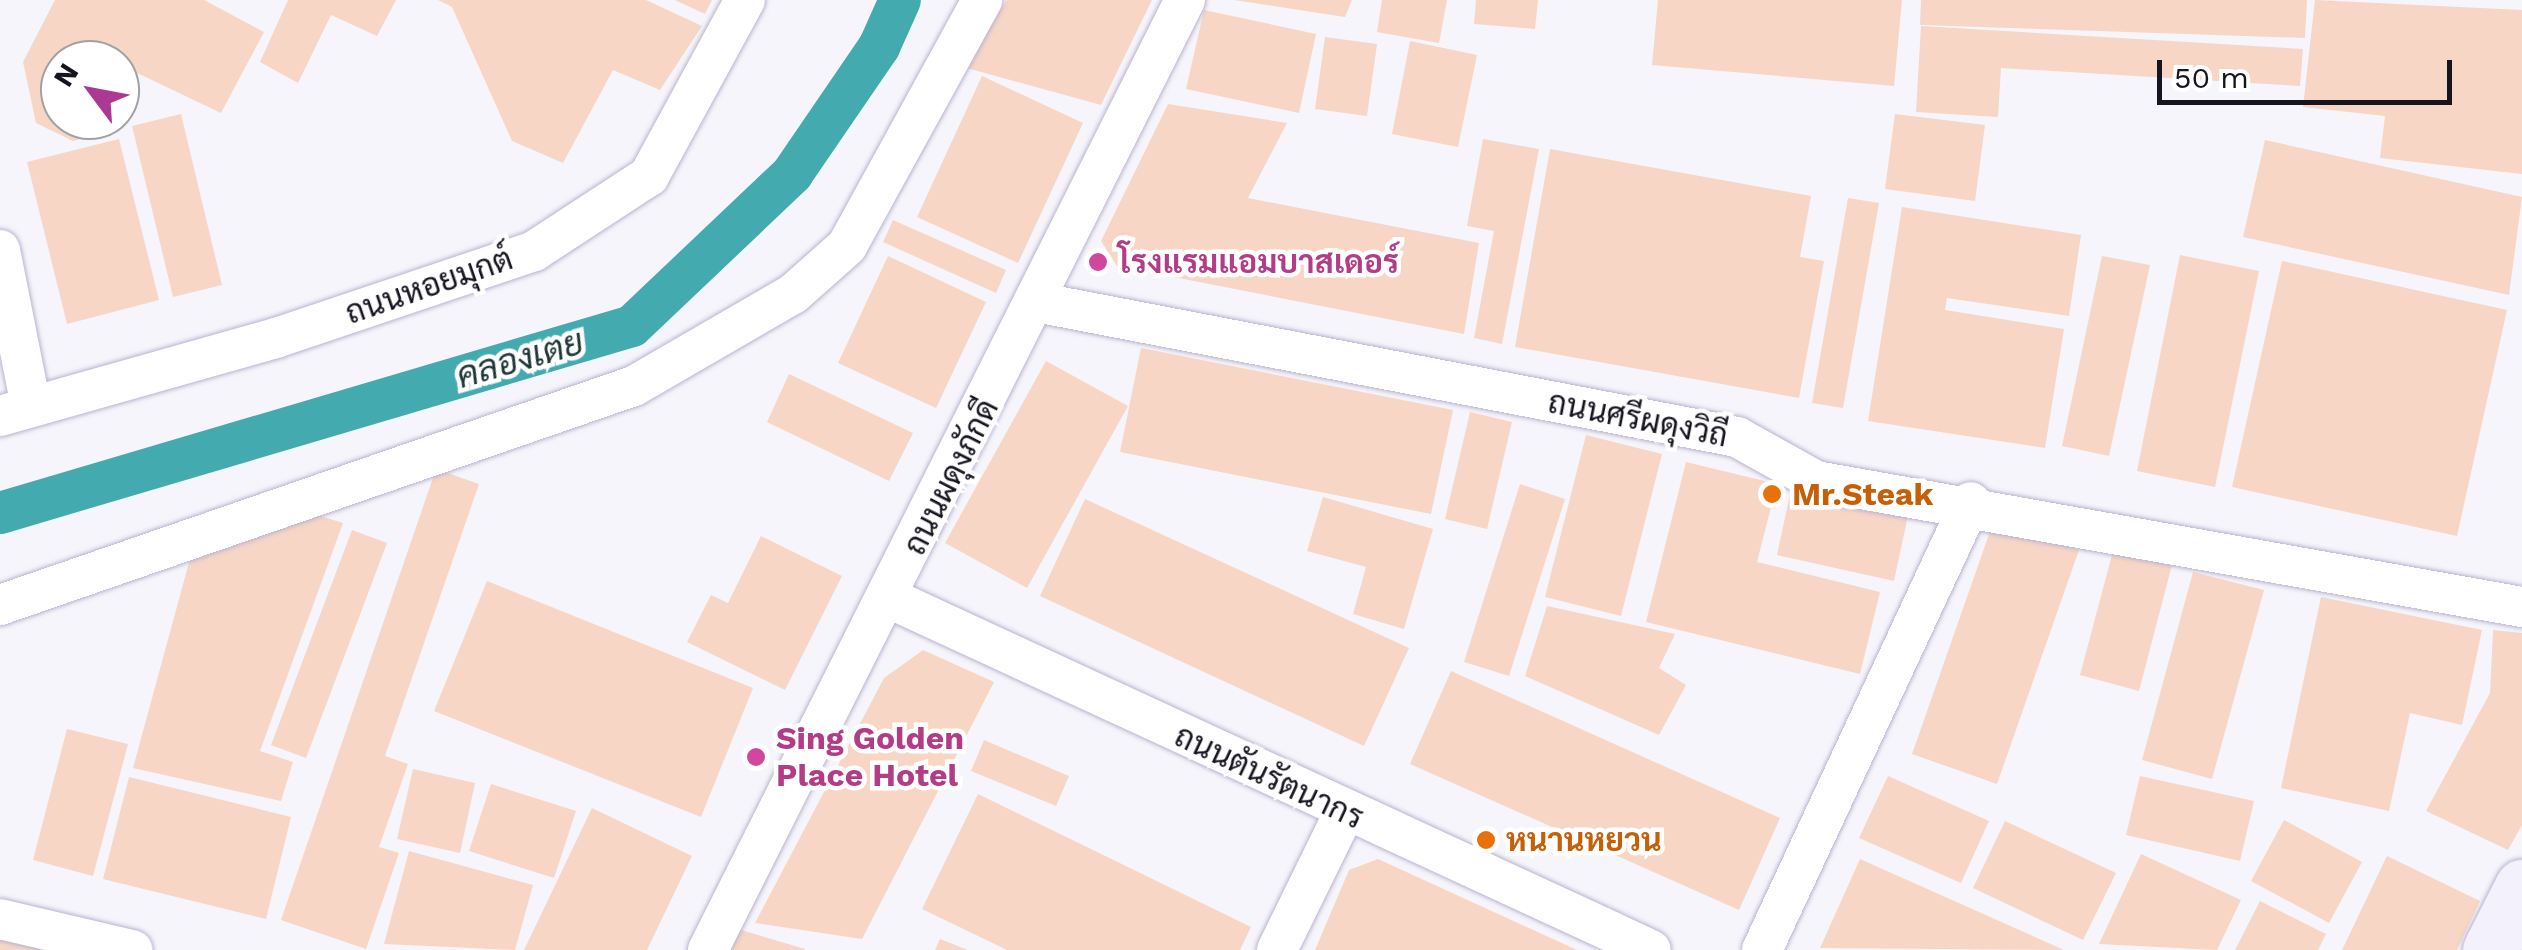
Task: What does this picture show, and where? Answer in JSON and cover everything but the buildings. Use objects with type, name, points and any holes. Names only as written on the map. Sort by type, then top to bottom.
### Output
[{"type":"main road","points":[[2490,950],[2522,888]]},
{"type":"street","name":"ถนนหอยมุกต์","points":[[16,411],[276,338],[534,250],[650,176],[745,0]]},
{"type":"street","points":[[0,606],[634,386],[793,294],[847,246],[982,0]]},
{"type":"street","name":"ถนนผดุงภักดี","points":[[708,950],[1041,303],[1186,0]]},
{"type":"street","points":[[0,250],[16,411]]},
{"type":"street","name":"ถนนศรีผดุงวิถี","points":[[1041,303],[1737,437],[1816,481],[1971,502],[2522,607]]},
{"type":"street","points":[[1762,950],[1971,502]]},
{"type":"street","name":"ถนนตันรัตนากร","points":[[889,598],[1344,813],[1652,950]]},
{"type":"street","points":[[1276,950],[1344,813]]},
{"type":"street","points":[[0,919],[132,950]]},
{"type":"waterway","name":"คลองเตย","points":[[0,513],[632,326],[792,174],[879,47],[900,0]]},
{"type":"place","name":"โรงแรมแอมบาสเดอร์","points":[[1098,262]]},
{"type":"place","name":"Mr.Steak","points":[[1772,494]]},
{"type":"place","name":"Sing Golden Place Hotel","points":[[756,757]]},
{"type":"place","name":"หนานหยวน","points":[[1486,840]]}]
